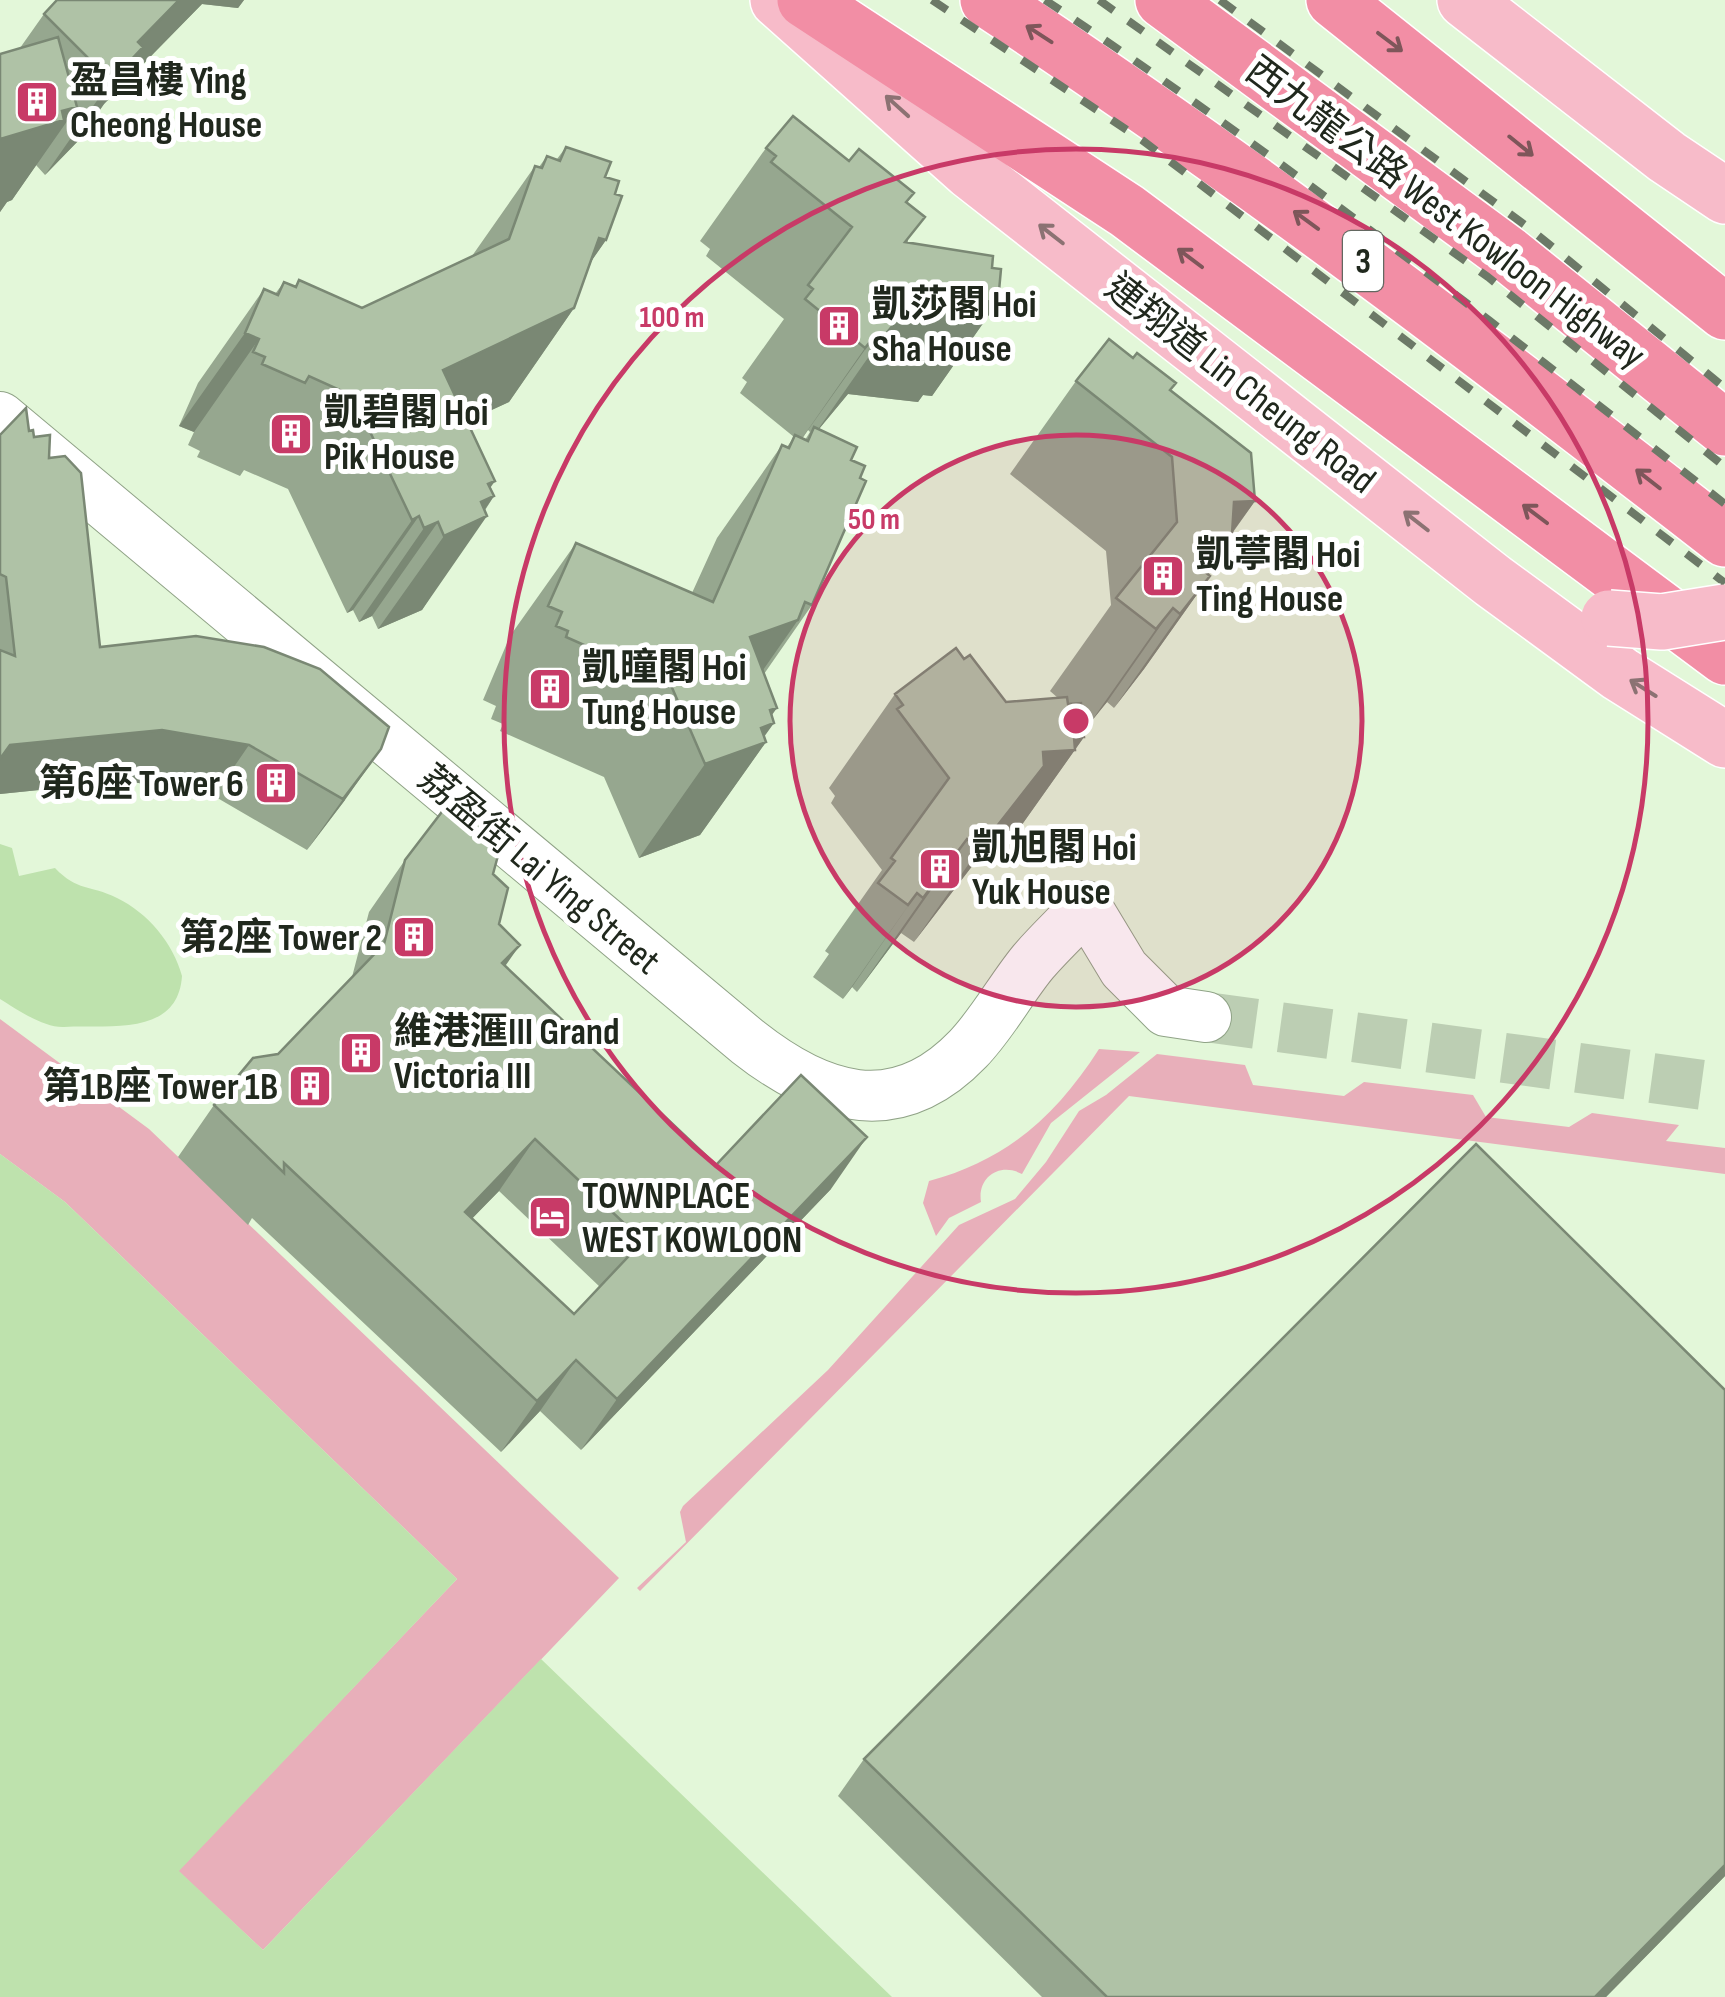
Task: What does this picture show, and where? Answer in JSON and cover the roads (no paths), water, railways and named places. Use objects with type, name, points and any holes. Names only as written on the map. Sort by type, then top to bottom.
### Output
[{"type":"highway","name":"連翔道 Lin Cheung Road","points":[[805,0],[1128,211],[1725,657]]},
{"type":"highway","name":"3","points":[[988,0],[1162,114],[1450,325],[1725,539]]},
{"type":"highway","name":"西九龍公路 West Kowloon Highway","points":[[1163,0],[1508,254],[1725,428]]},
{"type":"highway","points":[[1334,0],[1446,85],[1725,312]]},
{"type":"main road","name":"連翔道 Lin Cheung Road","points":[[778,0],[970,171],[1493,581],[1620,674],[1725,740]]},
{"type":"main road","points":[[1465,0],[1668,157],[1725,196]]},
{"type":"main road","points":[[1493,581],[1551,605],[1609,618],[1662,622],[1725,612]]},
{"type":"street","name":"荔盈街 Lai Ying Street","points":[[0,417],[735,1032],[812,1086],[836,1094],[872,1095],[906,1089],[942,1072],[968,1049],[1034,961],[1086,906],[1124,968],[1166,1012],[1206,1017]]},
{"type":"tunnel","points":[[1206,1017],[1725,1088]]},
{"type":"railway","points":[[932,0],[1142,140],[1725,583]]},
{"type":"railway","points":[[1045,0],[1305,182],[1725,504]]},
{"type":"railway","points":[[1099,0],[1488,277],[1725,467]]},
{"type":"railway","points":[[1220,0],[1529,228],[1725,388]]},
{"type":"place","name":"盈昌樓 Ying Cheong House","points":[[37,102]]},
{"type":"place","name":"凱莎閣 Hoi Sha House","points":[[839,326]]},
{"type":"place","name":"凱碧閣 Hoi Pik House","points":[[291,434]]},
{"type":"place","name":"凱葶閣 Hoi Ting House","points":[[1163,576]]},
{"type":"place","name":"凱曈閣 Hoi Tung House","points":[[550,689]]},
{"type":"place","name":"第6座 Tower 6","points":[[276,783]]},
{"type":"place","name":"凱旭閣 Hoi Yuk House","points":[[940,869]]},
{"type":"place","name":"第2座 Tower 2","points":[[414,937]]},
{"type":"place","name":"維港滙III Grand Victoria III","points":[[361,1053]]},
{"type":"place","name":"第1B座 Tower 1B","points":[[310,1086]]},
{"type":"place","name":"TOWNPLACE WEST KOWLOON","points":[[550,1217]]}]
